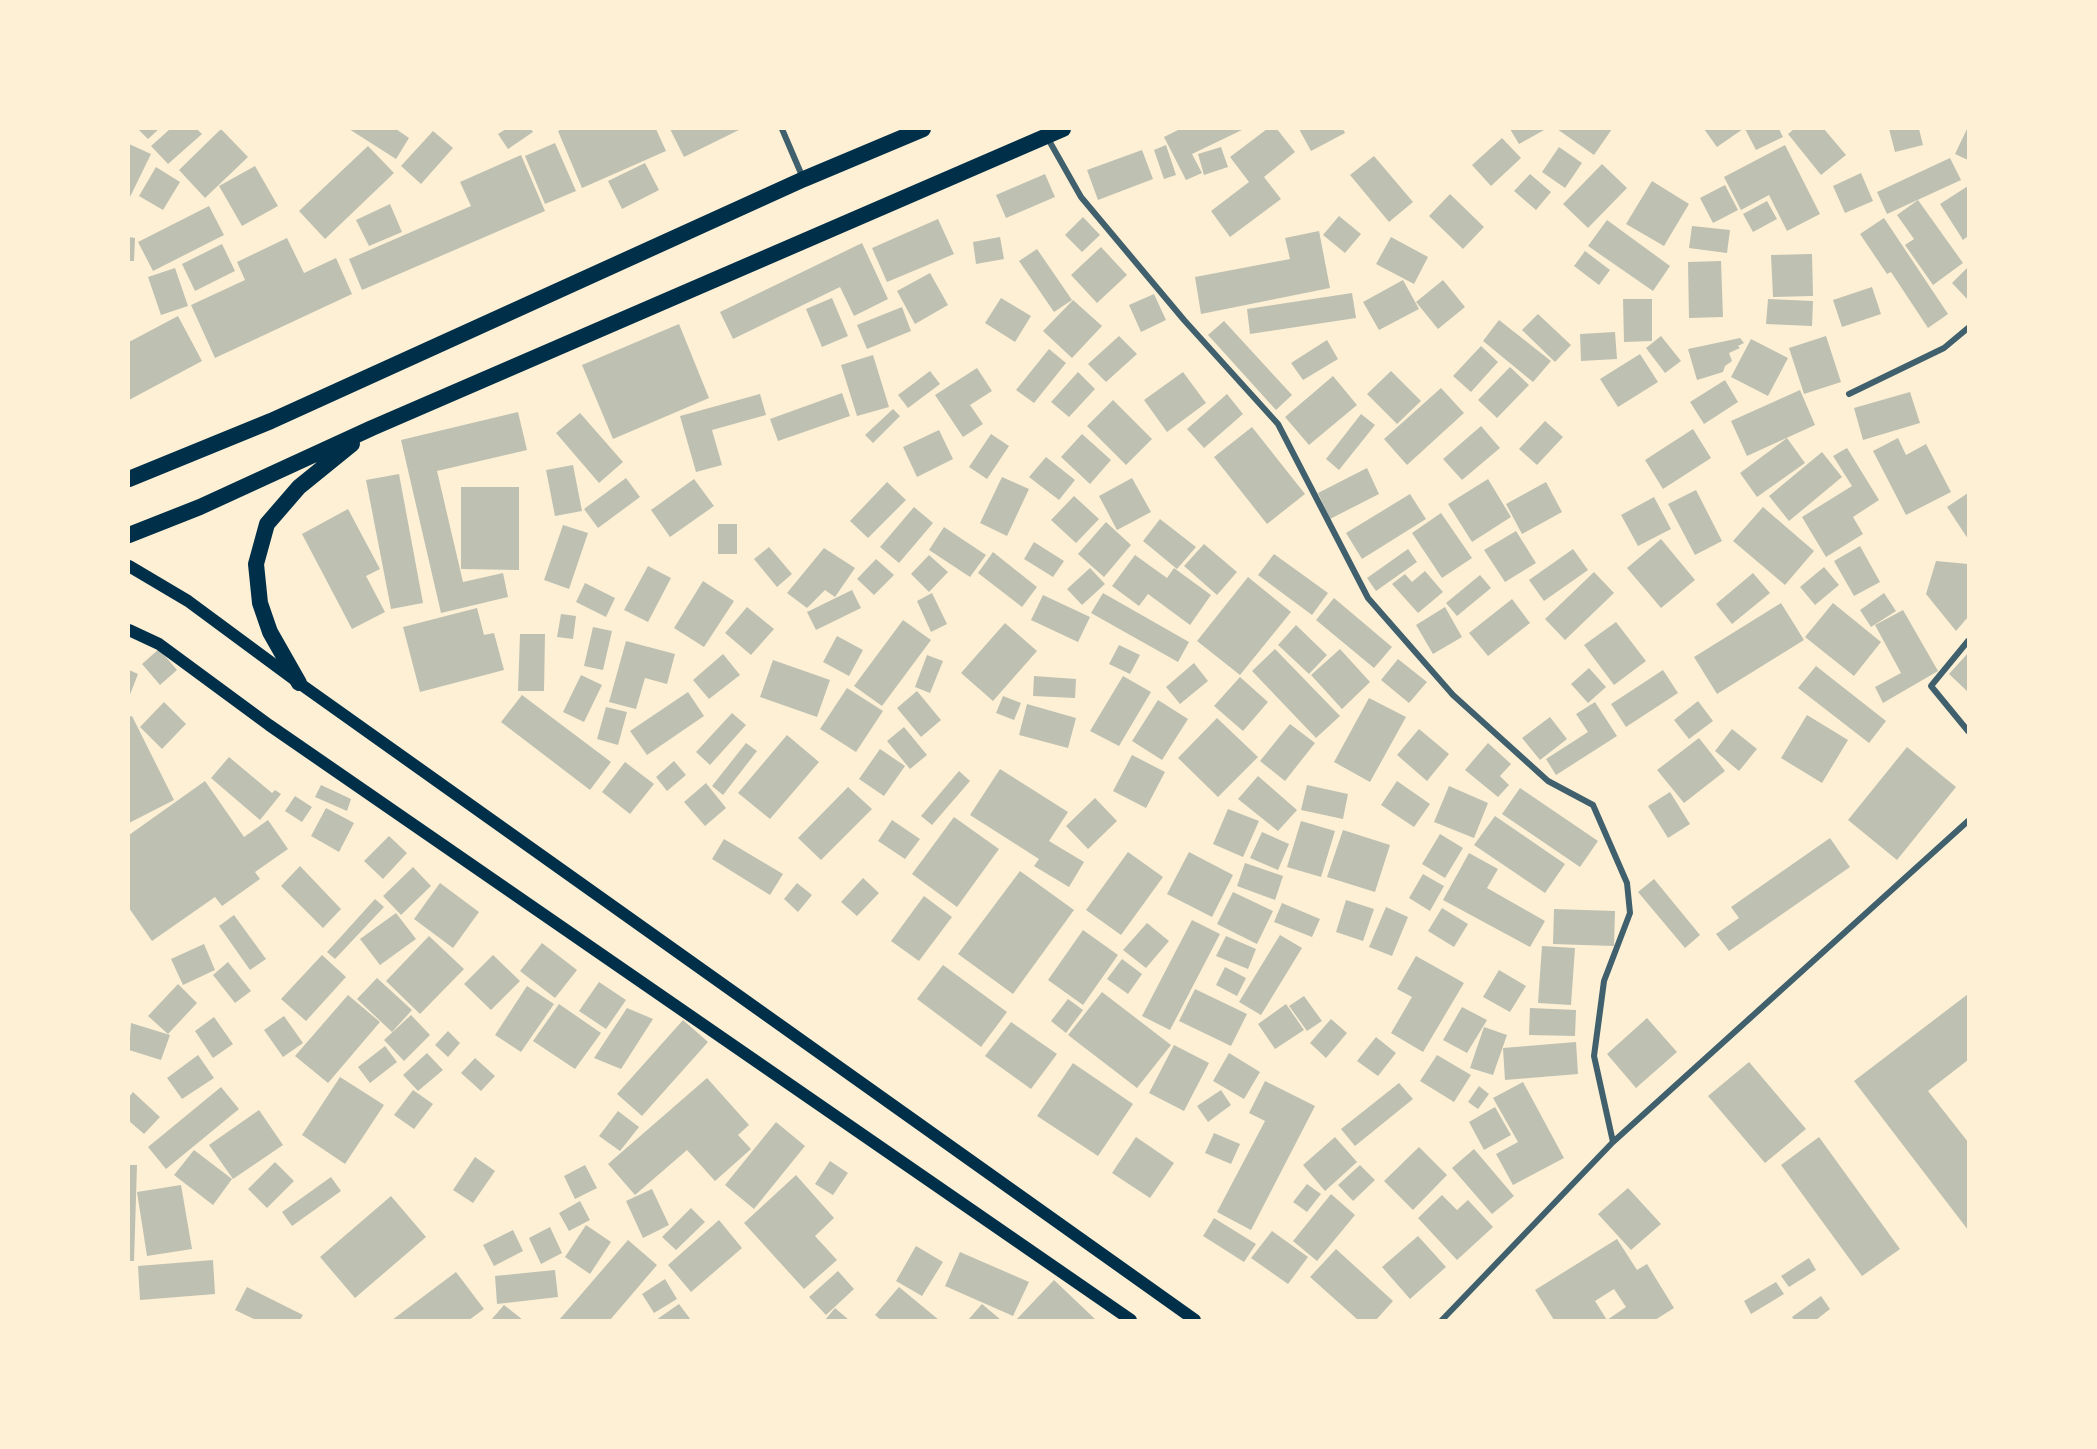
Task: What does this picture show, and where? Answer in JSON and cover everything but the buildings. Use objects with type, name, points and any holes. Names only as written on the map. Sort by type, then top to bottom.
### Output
[{"type":"highway","points":[[129,479],[271,421],[804,179],[923,129]]},
{"type":"highway","points":[[129,536],[200,507],[372,428],[1063,129]]},
{"type":"highway","points":[[299,683],[270,632],[260,603],[256,564],[267,525],[298,487],[372,428]]},
{"type":"main road","points":[[129,566],[188,601],[299,683],[1195,1320]]},
{"type":"main road","points":[[129,630],[159,644],[269,725],[1131,1320]]},
{"type":"street","points":[[782,129],[804,179]]},
{"type":"street","points":[[1047,136],[1081,196],[1184,320],[1278,424],[1368,598],[1453,695],[1548,781],[1593,805],[1627,883],[1630,913],[1604,981],[1594,1056],[1613,1142]]},
{"type":"street","points":[[1849,394],[1944,348],[1968,328]]},
{"type":"street","points":[[1968,641],[1931,686],[1968,731]]},
{"type":"street","points":[[1442,1320],[1613,1142],[1968,821]]}]
